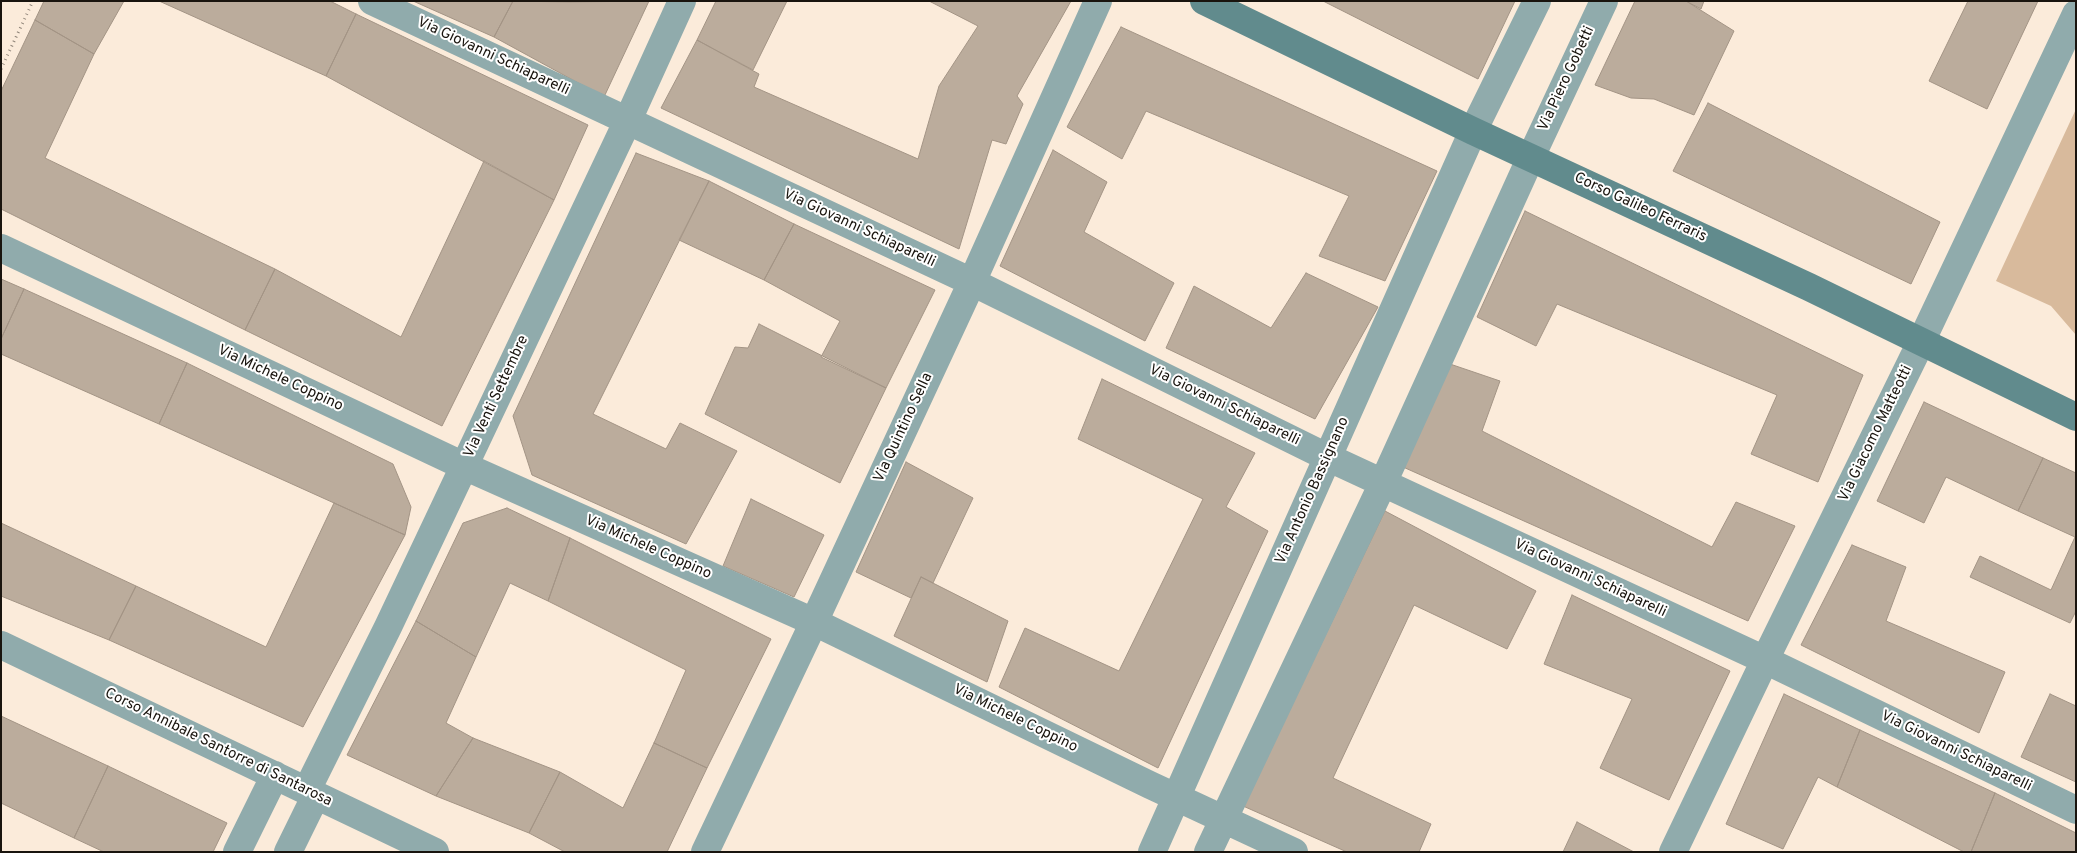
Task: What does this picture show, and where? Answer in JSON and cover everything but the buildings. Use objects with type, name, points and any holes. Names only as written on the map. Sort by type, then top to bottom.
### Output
[{"type":"street","name":"Via Giovanni Schiaparelli","points":[[372,1],[972,282],[1327,457],[1765,660],[2076,810]]},
{"type":"street","name":"Via Venti Settembre","points":[[288,852],[311,792],[628,120],[682,1]]},
{"type":"street","name":"Via Quintino Sella","points":[[705,852],[972,282],[1098,1]]},
{"type":"street","name":"Corso Galileo Ferraris","points":[[1204,1],[1473,131],[1810,287],[2076,417]]},
{"type":"street","points":[[1473,131],[1537,1]]},
{"type":"street","name":"Via Piero Gobetti","points":[[1531,157],[1604,1]]},
{"type":"street","name":"Via Giacomo Matteotti","points":[[1673,852],[1765,660],[1922,342],[2076,14]]},
{"type":"street","name":"Via Antonio Bassignano","points":[[1152,852],[1473,131]]},
{"type":"street","points":[[1208,852],[1384,483],[1531,157]]},
{"type":"street","name":"Via Michele Coppino","points":[[1,248],[464,466],[814,622],[1177,798],[1294,852]]},
{"type":"street","name":"Corso Annibale Santorre di Santarosa","points":[[1,645],[434,852]]},
{"type":"street","points":[[237,852],[274,775]]},
{"type":"path","points":[[1,69],[33,1]]},
{"type":"shaded area","points":[[2076,109],[2076,335],[2051,306],[1996,281]]}]
